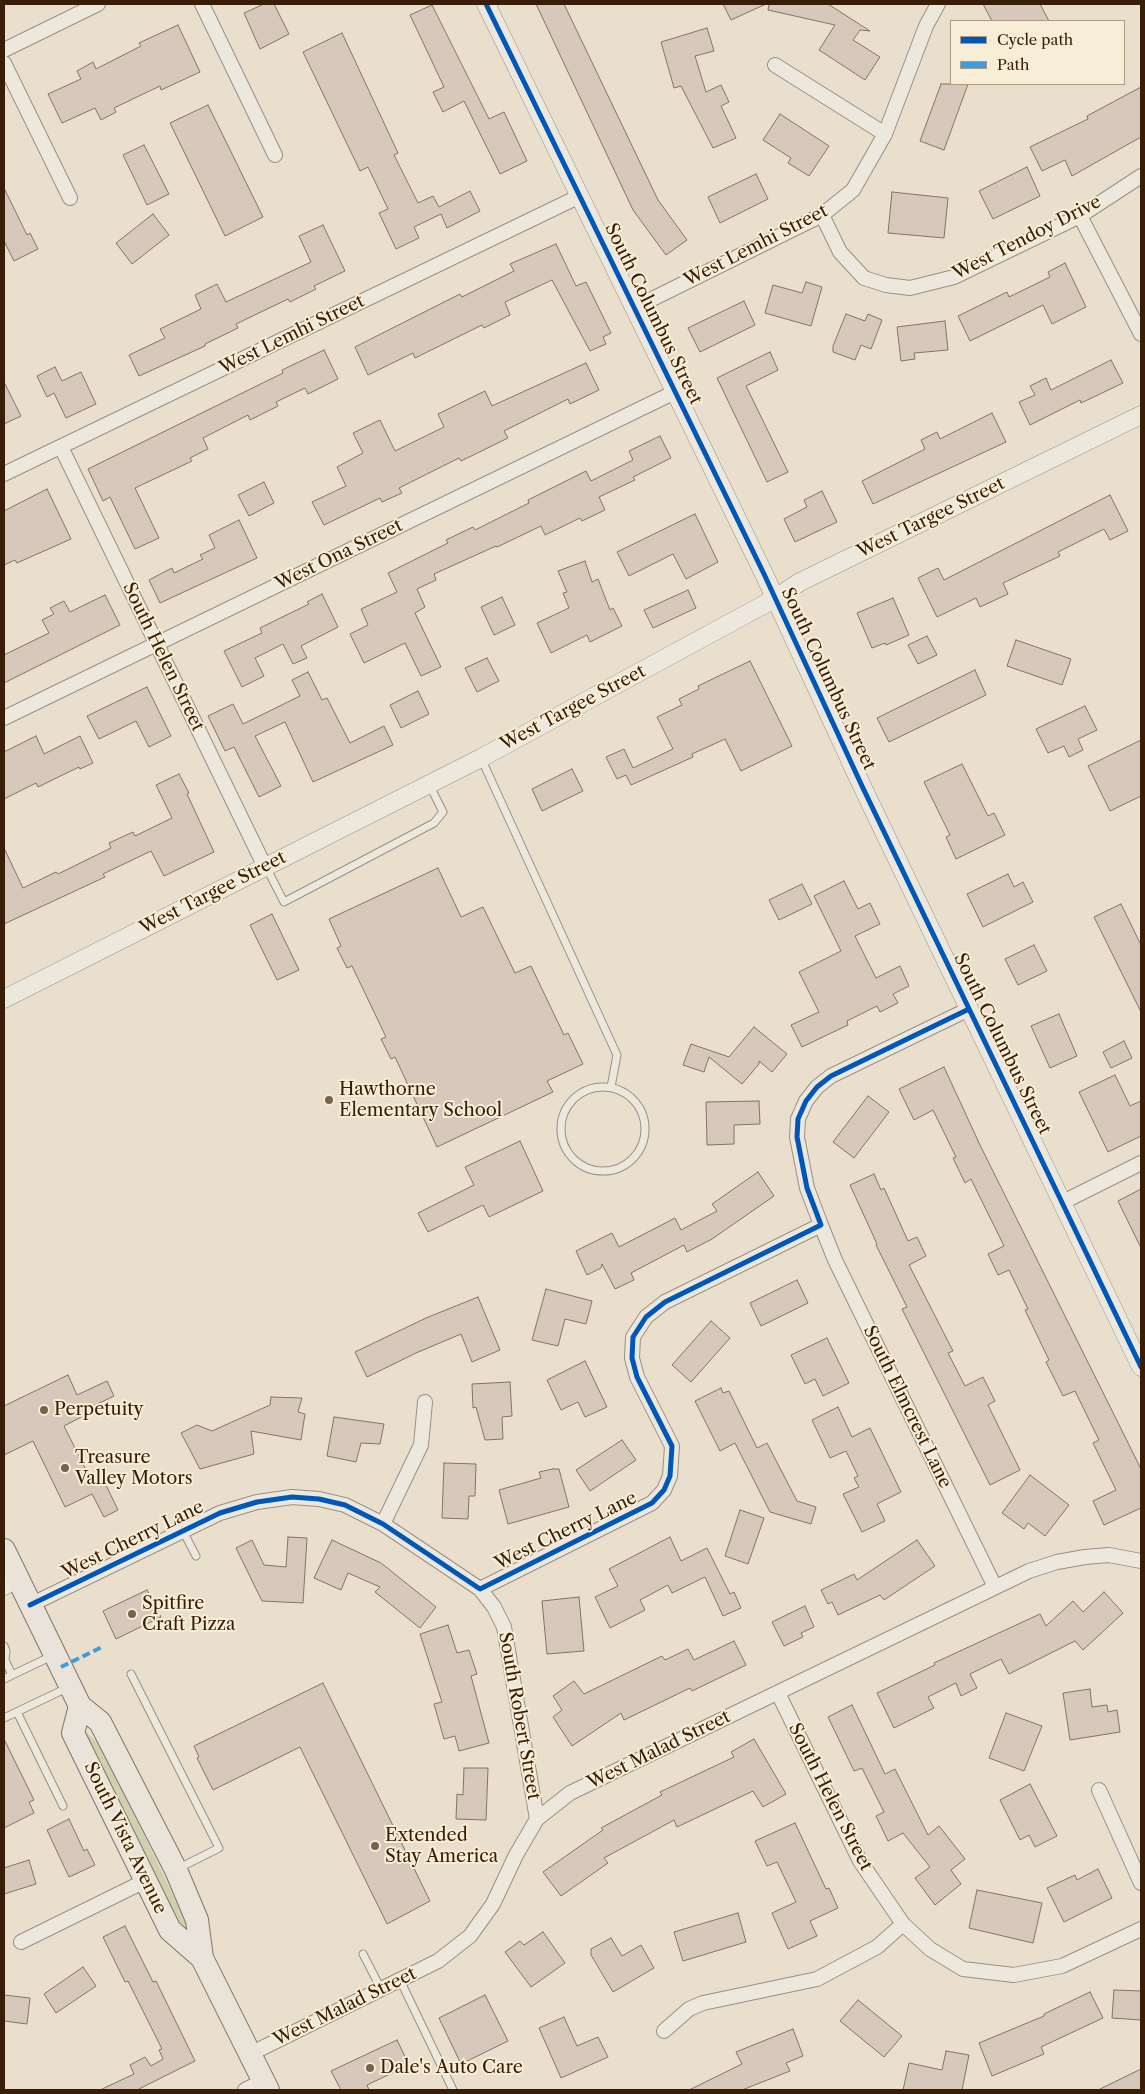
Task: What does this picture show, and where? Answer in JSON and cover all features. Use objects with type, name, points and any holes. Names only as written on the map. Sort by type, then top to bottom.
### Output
[{"type":"main road","name":"South Vista Avenue","points":[[4,1550],[11,1582],[30,1605],[75,1696],[100,1722],[176,1870],[197,1920],[202,1958],[250,2054],[259,2087]]},
{"type":"main road","name":"South Vista Avenue","points":[[75,1696],[73,1733],[170,1930],[202,1958]]},
{"type":"street","points":[[4,50],[98,4]]},
{"type":"street","points":[[202,4],[275,155]]},
{"type":"street","name":"South Columbus Street","points":[[486,4],[776,598],[862,786],[1141,1367]]},
{"type":"street","name":"West Lemhi Street","points":[[634,308],[822,215],[853,190],[885,134],[926,26],[938,4]]},
{"type":"street","points":[[4,63],[70,198]]},
{"type":"street","points":[[775,65],[885,134]]},
{"type":"street","name":"West Tendoy Drive","points":[[822,215],[840,252],[864,278],[886,285],[910,288],[954,277],[1080,216],[1141,176]]},
{"type":"street","name":"West Lemhi Street","points":[[4,474],[580,196]]},
{"type":"street","points":[[1080,216],[1141,334]]},
{"type":"street","name":"West Ona Street","points":[[4,718],[675,392]]},
{"type":"street","name":"West Targee Street","points":[[4,999],[481,758],[776,598],[800,582],[1141,415]]},
{"type":"street","name":"South Helen Street","points":[[61,447],[266,867]]},
{"type":"street","points":[[821,1225],[807,1188],[797,1137],[798,1119],[806,1102],[817,1086],[831,1076],[969,1009]]},
{"type":"street","points":[[1063,1202],[1141,1163]]},
{"type":"street","name":"South Elmcrest Lane","points":[[821,1225],[836,1260],[995,1587]]},
{"type":"street","name":"West Cherry Lane","points":[[30,1605],[220,1513],[257,1502],[292,1497],[319,1499],[345,1505],[383,1524],[480,1589],[652,1503],[664,1490],[670,1476],[672,1446],[637,1377],[632,1358],[633,1337],[646,1317],[665,1302],[821,1225]]},
{"type":"street","points":[[383,1524],[421,1445],[425,1402]]},
{"type":"street","name":"West Malad Street","points":[[250,2054],[438,1961],[470,1936],[493,1904],[516,1855],[537,1820],[570,1793],[1029,1571],[1057,1562],[1085,1557],[1110,1555],[1141,1561]]},
{"type":"street","name":"South Robert Street","points":[[480,1589],[494,1607],[504,1627],[537,1820]]},
{"type":"street","name":"South Helen Street","points":[[778,1693],[860,1861],[903,1924],[930,1949],[963,1969],[1014,1975],[1062,1966],[1141,1929]]},
{"type":"street","points":[[1098,1790],[1141,1883]]},
{"type":"street","points":[[21,1942],[145,1881]]},
{"type":"street","points":[[664,2032],[689,2009],[703,2003],[817,1979],[877,1947],[903,1924]]},
{"type":"lane","points":[[481,758],[617,1055],[611,1087]]},
{"type":"lane","points":[[266,867],[284,902],[434,823],[443,812],[429,784]]},
{"type":"lane","points":[[597,1087],[611,1087],[624,1092],[635,1102],[642,1114],[645,1128],[643,1142],[636,1154],[626,1164],[613,1170],[599,1171],[585,1168],[574,1160],[565,1149],[561,1136],[561,1123],[565,1110],[579,1095],[597,1087]]},
{"type":"lane","points":[[183,1531],[196,1556]]},
{"type":"lane","points":[[4,1646],[6,1651],[4,1659],[12,1675]]},
{"type":"lane","points":[[4,1679],[55,1655]]},
{"type":"lane","points":[[131,1674],[219,1848],[176,1870]]},
{"type":"lane","points":[[4,1718],[16,1712],[75,1696]]},
{"type":"lane","points":[[16,1712],[62,1806]]},
{"type":"lane","points":[[363,1954],[381,1989]]},
{"type":"lane","points":[[400,1980],[453,2090]]},
{"type":"green space","points":[[82,1728],[97,1742],[104,1753],[190,1930],[188,1931],[172,1914]]},
{"type":"building","points":[[264,4],[274,4],[289,34],[260,49],[244,13]]},
{"type":"building","points":[[536,4],[564,4],[658,200],[687,240],[666,255],[633,210]]},
{"type":"building","points":[[723,4],[766,4],[731,20]]},
{"type":"building","points":[[769,4],[828,4],[870,31],[860,30],[853,40],[880,57],[865,80],[819,50],[835,25],[768,10]]},
{"type":"building","points":[[983,4],[1040,4],[1048,20],[991,20]]},
{"type":"building","points":[[432,5],[489,119],[504,112],[527,161],[500,174],[464,101],[443,112],[433,92],[444,87],[410,15]]},
{"type":"building","points":[[178,25],[200,72],[161,90],[160,86],[114,108],[116,112],[101,120],[95,108],[62,123],[48,94],[81,79],[77,71],[93,62],[96,69],[141,46],[139,43]]},
{"type":"building","points":[[707,28],[714,51],[695,56],[706,92],[721,85],[729,102],[721,106],[736,138],[713,148],[681,86],[674,88],[661,42]]},
{"type":"building","points":[[342,33],[398,153],[394,155],[418,203],[433,196],[439,207],[470,191],[480,211],[447,228],[441,214],[414,227],[419,238],[396,249],[379,213],[388,209],[368,167],[360,171],[303,52]]},
{"type":"building","points":[[941,84],[968,85],[944,150],[920,141]]},
{"type":"building","points":[[1141,87],[1141,137],[1072,176],[1065,160],[1042,171],[1030,147],[1088,119],[1087,116]]},
{"type":"building","points":[[208,105],[263,217],[225,236],[170,123]]},
{"type":"building","points":[[780,114],[829,146],[809,176],[788,163],[791,158],[763,140]]},
{"type":"building","points":[[144,145],[169,194],[147,205],[123,155]]},
{"type":"building","points":[[1027,167],[1040,196],[993,219],[979,191]]},
{"type":"building","points":[[756,174],[768,199],[720,223],[708,197]]},
{"type":"building","points":[[4,188],[27,235],[30,233],[38,249],[14,261],[4,241]]},
{"type":"building","points":[[892,192],[948,198],[944,238],[888,233]]},
{"type":"building","points":[[153,214],[169,235],[132,264],[116,243]]},
{"type":"building","points":[[323,225],[345,271],[314,286],[316,289],[290,302],[288,299],[236,324],[238,328],[205,344],[205,346],[139,376],[129,355],[165,338],[160,329],[201,309],[195,295],[217,284],[226,302],[311,262],[299,236]]},
{"type":"building","points":[[556,244],[576,286],[586,282],[611,333],[603,337],[606,344],[590,351],[552,280],[505,302],[510,315],[484,328],[482,325],[415,358],[413,353],[368,375],[355,347],[460,294],[462,297],[514,271],[510,264]]},
{"type":"building","points":[[1065,263],[1086,307],[1052,324],[1043,305],[970,341],[958,316],[1007,292],[1009,297],[1050,277],[1048,272]]},
{"type":"building","points":[[806,282],[822,287],[811,326],[765,313],[773,285],[802,293]]},
{"type":"building","points":[[744,301],[755,325],[700,352],[688,328]]},
{"type":"building","points":[[846,314],[865,321],[868,314],[882,320],[871,349],[861,345],[855,360],[833,352],[833,346]]},
{"type":"building","points":[[945,321],[948,350],[914,353],[915,359],[901,361],[897,327]]},
{"type":"building","points":[[324,350],[338,379],[308,394],[305,388],[276,402],[278,406],[250,420],[248,415],[203,438],[208,449],[190,458],[192,461],[135,488],[159,538],[135,549],[110,497],[103,501],[88,469],[283,373],[282,370]]},
{"type":"building","points":[[770,352],[778,370],[746,386],[788,472],[767,482],[717,378]]},
{"type":"building","points":[[1111,360],[1123,383],[1081,403],[1080,400],[1030,425],[1019,402],[1035,395],[1030,386],[1046,378],[1051,390]]},
{"type":"building","points":[[586,363],[599,390],[570,404],[568,399],[504,431],[508,438],[461,461],[459,458],[399,488],[402,493],[382,502],[380,498],[324,525],[312,502],[346,486],[337,467],[363,453],[353,433],[380,420],[395,451],[444,427],[438,414],[485,391],[492,406]]},
{"type":"building","points":[[55,367],[62,381],[81,372],[96,404],[66,418],[54,393],[47,397],[37,376]]},
{"type":"building","points":[[4,382],[21,416],[4,424]]},
{"type":"building","points":[[992,413],[1006,442],[873,504],[862,481],[925,449],[921,440],[937,432],[940,439]]},
{"type":"building","points":[[660,436],[671,458],[633,477],[635,480],[599,497],[605,510],[582,521],[580,518],[545,535],[541,526],[434,574],[436,580],[417,589],[425,607],[415,613],[441,667],[421,676],[405,643],[364,663],[350,634],[368,625],[361,609],[397,592],[388,573],[448,543],[446,540],[473,527],[475,530],[529,503],[528,500],[586,471],[591,481],[633,460],[629,451]]},
{"type":"building","points":[[264,482],[274,503],[249,516],[238,495]]},
{"type":"building","points":[[47,489],[71,539],[17,563],[15,560],[4,565],[4,511]]},
{"type":"building","points":[[822,491],[837,522],[795,542],[784,519],[807,507],[804,500]]},
{"type":"building","points":[[1110,495],[1128,531],[1110,540],[1104,529],[1058,552],[1060,556],[1003,583],[1008,594],[980,607],[976,598],[937,617],[918,578],[938,568],[944,580]]},
{"type":"building","points":[[695,514],[718,562],[686,579],[673,554],[629,576],[617,552]]},
{"type":"building","points":[[239,520],[257,558],[160,603],[149,580],[172,568],[174,573],[203,559],[200,555],[215,548],[209,535]]},
{"type":"building","points":[[585,561],[592,582],[598,579],[610,610],[613,608],[622,626],[590,642],[587,635],[551,653],[537,623],[569,608],[563,593],[567,592],[558,571]]},
{"type":"building","points":[[688,590],[696,608],[653,628],[644,610]]},
{"type":"building","points":[[322,594],[338,627],[301,646],[307,658],[293,664],[283,644],[255,658],[264,676],[242,687],[224,651],[262,633],[260,628],[309,604],[307,602]]},
{"type":"building","points":[[105,595],[120,625],[4,683],[4,655],[49,633],[42,620],[54,614],[50,608],[64,601],[70,612]]},
{"type":"building","points":[[502,597],[515,625],[494,635],[481,607]]},
{"type":"building","points":[[893,598],[909,635],[886,645],[885,643],[872,648],[857,613]]},
{"type":"building","points":[[927,636],[937,655],[918,664],[908,645]]},
{"type":"building","points":[[1016,640],[1071,659],[1062,685],[1007,666]]},
{"type":"building","points":[[487,658],[499,681],[477,692],[465,668]]},
{"type":"building","points":[[750,661],[792,746],[741,771],[725,739],[692,754],[693,757],[631,785],[626,775],[617,779],[606,757],[624,749],[633,768],[673,749],[657,717],[682,705],[679,699],[699,689],[698,686]]},
{"type":"building","points":[[975,670],[986,695],[889,742],[877,718]]},
{"type":"building","points":[[308,672],[322,700],[327,698],[350,743],[384,726],[393,745],[313,782],[285,722],[255,736],[281,786],[259,797],[234,747],[225,751],[208,716],[233,704],[243,724],[300,696],[292,680]]},
{"type":"building","points":[[147,687],[171,736],[149,747],[136,721],[99,739],[87,716]]},
{"type":"building","points":[[418,691],[429,714],[401,728],[390,705]]},
{"type":"building","points":[[1085,706],[1097,730],[1078,739],[1083,750],[1069,757],[1064,746],[1048,753],[1036,729]]},
{"type":"building","points":[[36,736],[44,754],[80,736],[93,763],[80,769],[79,767],[38,787],[36,783],[4,799],[4,752]]},
{"type":"building","points":[[1141,740],[1141,796],[1110,811],[1088,766]]},
{"type":"building","points":[[962,764],[988,816],[994,813],[1005,835],[956,859],[946,837],[950,835],[924,782]]},
{"type":"building","points":[[572,769],[583,791],[542,811],[532,789]]},
{"type":"building","points":[[179,774],[214,852],[164,876],[151,851],[103,874],[105,877],[4,924],[4,848],[23,888],[56,872],[58,874],[111,848],[109,843],[133,832],[135,836],[172,818],[156,785]]},
{"type":"building","points":[[438,868],[461,917],[483,907],[515,973],[531,966],[564,1035],[568,1033],[583,1064],[547,1081],[553,1092],[437,1147],[395,1057],[391,1059],[381,1039],[386,1037],[352,966],[347,968],[337,948],[341,946],[329,919]]},
{"type":"building","points":[[1008,874],[1014,887],[1023,882],[1033,902],[983,927],[967,894]]},
{"type":"building","points":[[844,881],[858,909],[870,903],[880,924],[855,936],[876,978],[900,966],[909,986],[893,994],[898,1003],[880,1012],[877,1006],[847,1021],[848,1025],[802,1047],[791,1025],[819,1012],[799,972],[841,951],[814,896]]},
{"type":"building","points":[[802,884],[812,904],[779,920],[769,900]]},
{"type":"building","points":[[1121,904],[1141,945],[1141,1012],[1094,917]]},
{"type":"building","points":[[272,914],[299,970],[277,980],[250,925]]},
{"type":"building","points":[[1034,945],[1047,971],[1018,985],[1005,959]]},
{"type":"building","points":[[1059,1014],[1077,1056],[1050,1068],[1031,1026]]},
{"type":"building","points":[[754,1027],[787,1054],[772,1072],[759,1061],[759,1064],[742,1084],[709,1057],[704,1072],[683,1065],[691,1044],[729,1057]]},
{"type":"building","points":[[1124,1041],[1132,1058],[1111,1068],[1103,1052]]},
{"type":"building","points":[[944,1067],[980,1145],[1141,1469],[1141,1508],[1104,1525],[1093,1501],[1116,1490],[1093,1443],[1099,1440],[1075,1391],[1063,1396],[1046,1362],[1049,1360],[1025,1310],[1028,1309],[1009,1270],[998,1275],[988,1254],[1004,1246],[971,1179],[965,1183],[953,1158],[956,1157],[933,1110],[914,1120],[899,1089]]},
{"type":"building","points":[[1115,1075],[1130,1106],[1141,1101],[1141,1136],[1108,1152],[1079,1092]]},
{"type":"building","points":[[868,1096],[889,1112],[854,1158],[833,1142]]},
{"type":"building","points":[[759,1101],[760,1124],[734,1125],[734,1144],[707,1145],[706,1102]]},
{"type":"building","points":[[520,1141],[543,1191],[489,1217],[483,1205],[428,1232],[418,1213],[474,1185],[465,1167]]},
{"type":"building","points":[[758,1172],[774,1196],[712,1239],[687,1252],[684,1245],[631,1273],[634,1280],[615,1289],[602,1264],[601,1268],[587,1275],[576,1251],[612,1233],[619,1247],[675,1218],[681,1230],[717,1211],[712,1204]]},
{"type":"building","points":[[874,1174],[881,1190],[884,1188],[908,1241],[917,1237],[926,1256],[909,1265],[953,1351],[948,1353],[965,1386],[983,1377],[995,1401],[988,1405],[1020,1470],[990,1485],[902,1309],[907,1307],[876,1245],[850,1185]]},
{"type":"building","points":[[1141,1189],[1141,1248],[1118,1201]]},
{"type":"building","points":[[797,1280],[808,1303],[761,1326],[750,1303]]},
{"type":"building","points":[[546,1289],[592,1301],[586,1324],[565,1319],[558,1346],[532,1340]]},
{"type":"building","points":[[478,1297],[500,1350],[472,1362],[461,1334],[367,1377],[355,1352],[426,1318]]},
{"type":"building","points":[[711,1321],[730,1338],[691,1382],[672,1365]]},
{"type":"building","points":[[827,1338],[849,1383],[823,1396],[815,1379],[805,1384],[791,1355]]},
{"type":"building","points":[[585,1361],[607,1407],[585,1417],[578,1402],[561,1410],[547,1380]]},
{"type":"building","points":[[68,1375],[77,1395],[107,1381],[114,1396],[85,1410],[87,1414],[64,1426],[94,1486],[104,1481],[118,1510],[104,1517],[92,1494],[65,1507],[33,1441],[4,1455],[4,1406]]},
{"type":"building","points":[[510,1382],[512,1416],[502,1417],[503,1439],[485,1440],[476,1407],[473,1408],[472,1384]]},
{"type":"building","points":[[721,1388],[723,1393],[729,1391],[757,1448],[767,1443],[797,1501],[816,1507],[811,1524],[770,1512],[735,1443],[720,1451],[695,1401]]},
{"type":"building","points":[[271,1397],[302,1398],[298,1412],[305,1414],[301,1440],[251,1431],[254,1454],[200,1469],[181,1433],[197,1425],[212,1431],[270,1405]]},
{"type":"building","points":[[838,1407],[852,1437],[870,1428],[901,1492],[877,1504],[885,1521],[862,1532],[843,1494],[859,1487],[854,1478],[858,1476],[846,1451],[830,1458],[812,1420]]},
{"type":"building","points":[[334,1417],[384,1424],[380,1444],[361,1443],[356,1462],[327,1456]]},
{"type":"building","points":[[622,1440],[636,1460],[590,1491],[576,1470]]},
{"type":"building","points":[[444,1463],[476,1464],[475,1496],[469,1496],[468,1519],[442,1518]]},
{"type":"building","points":[[559,1469],[569,1507],[508,1524],[499,1490],[541,1478],[539,1472]]},
{"type":"building","points":[[1030,1475],[1069,1505],[1045,1536],[1028,1523],[1024,1529],[1002,1513]]},
{"type":"building","points":[[740,1510],[764,1518],[748,1564],[725,1556]]},
{"type":"building","points":[[288,1537],[307,1538],[303,1603],[262,1601],[236,1548],[252,1540],[264,1565],[286,1567]]},
{"type":"building","points":[[670,1537],[681,1561],[707,1548],[730,1594],[734,1592],[741,1608],[723,1616],[705,1577],[672,1593],[668,1585],[640,1600],[645,1610],[610,1628],[595,1597],[618,1586],[609,1569]]},
{"type":"building","points":[[332,1540],[381,1563],[436,1607],[420,1628],[375,1592],[380,1587],[348,1573],[341,1590],[314,1578]]},
{"type":"building","points":[[917,1540],[935,1566],[884,1600],[880,1595],[838,1615],[832,1602],[828,1604],[821,1590],[854,1574],[857,1580]]},
{"type":"building","name":"Spitfire Craft Pizza","points":[[147,1590],[161,1617],[116,1639],[103,1611]]},
{"type":"building","points":[[1104,1592],[1123,1613],[1083,1650],[1075,1641],[1009,1674],[1001,1659],[970,1674],[977,1688],[961,1696],[956,1683],[928,1697],[934,1708],[894,1728],[877,1693],[935,1665],[934,1663],[1040,1614],[1046,1626],[1073,1601],[1083,1612]]},
{"type":"building","points":[[579,1597],[584,1651],[547,1654],[542,1601]]},
{"type":"building","points":[[805,1606],[814,1627],[801,1633],[803,1637],[784,1646],[772,1622]]},
{"type":"building","points":[[448,1625],[457,1653],[469,1650],[477,1674],[471,1676],[489,1743],[459,1751],[455,1736],[444,1739],[434,1704],[442,1702],[420,1634]]},
{"type":"building","points":[[734,1641],[746,1665],[692,1691],[690,1688],[624,1720],[621,1713],[572,1746],[553,1717],[562,1710],[553,1696],[574,1681],[584,1694],[662,1656],[665,1660],[688,1649],[694,1660]]},
{"type":"building","name":"Extended Stay America","points":[[323,1683],[430,1901],[387,1924],[300,1747],[213,1790],[197,1758],[199,1757],[194,1746]]},
{"type":"building","points":[[1090,1689],[1092,1707],[1107,1705],[1108,1712],[1117,1710],[1120,1732],[1070,1740],[1063,1693]]},
{"type":"building","points":[[852,1705],[885,1774],[895,1769],[928,1835],[939,1826],[965,1859],[951,1870],[961,1884],[935,1905],[915,1878],[930,1867],[903,1833],[888,1841],[876,1816],[884,1812],[862,1768],[854,1771],[828,1717]]},
{"type":"building","points":[[1006,1713],[1042,1726],[1024,1771],[989,1758]]},
{"type":"building","points":[[4,1739],[34,1800],[29,1802],[34,1813],[4,1828]]},
{"type":"building","points":[[754,1739],[786,1794],[763,1807],[753,1791],[677,1827],[674,1820],[604,1858],[608,1863],[561,1896],[543,1872],[603,1830],[601,1828],[662,1795],[660,1792],[734,1757],[731,1752]]},
{"type":"building","points":[[464,1768],[488,1768],[486,1820],[456,1819],[457,1794],[463,1795]]},
{"type":"building","points":[[1030,1784],[1057,1836],[1035,1847],[1029,1835],[1020,1840],[1000,1800]]},
{"type":"building","points":[[69,1819],[84,1851],[87,1849],[95,1865],[69,1877],[47,1830]]},
{"type":"building","points":[[795,1823],[826,1889],[829,1888],[838,1908],[810,1921],[817,1936],[788,1949],[772,1913],[796,1902],[777,1862],[767,1866],[755,1841]]},
{"type":"building","points":[[29,1860],[36,1884],[4,1894],[4,1868]]},
{"type":"building","points":[[1098,1869],[1112,1898],[1064,1922],[1047,1888],[1075,1875],[1077,1880]]},
{"type":"building","points":[[977,1890],[1042,1903],[1033,1943],[969,1928]]},
{"type":"building","points":[[738,1913],[746,1942],[683,1961],[674,1932]]},
{"type":"building","points":[[125,1926],[153,1982],[156,1981],[195,2061],[137,2090],[100,2090],[134,2074],[130,2065],[145,2057],[151,2066],[163,2059],[159,2050],[162,2049],[128,1981],[125,1982],[103,1937]]},
{"type":"building","points":[[543,1932],[565,1963],[531,1987],[505,1952],[520,1941],[524,1945]]},
{"type":"building","points":[[611,1938],[622,1956],[641,1945],[654,1968],[613,1992],[591,1955],[591,1949]]},
{"type":"building","points":[[83,1967],[96,1986],[56,2013],[44,1994]]},
{"type":"building","points":[[1114,1990],[1141,1991],[1141,2020],[1112,2018]]},
{"type":"building","points":[[1090,1992],[1103,2018],[1041,2047],[1044,2054],[992,2076],[979,2043],[1044,2016],[1044,2014]]},
{"type":"building","points":[[4,1995],[30,1998],[27,2024],[4,2021]]},
{"type":"building","points":[[485,1995],[508,2041],[461,2064],[439,2018]]},
{"type":"building","points":[[858,2000],[902,2036],[884,2057],[840,2021]]},
{"type":"building","points":[[564,2017],[577,2046],[598,2037],[608,2057],[561,2078],[539,2028]]},
{"type":"building","points":[[793,2029],[803,2056],[786,2063],[790,2071],[742,2090],[689,2090],[742,2064],[736,2052]]},
{"type":"building","name":"Dale's Auto Care","points":[[397,2040],[409,2065],[367,2085],[369,2090],[341,2090],[331,2071]]},
{"type":"building","points":[[946,2051],[969,2055],[962,2090],[903,2090],[909,2063],[942,2070]]},
{"type":"building","points":[[1141,2069],[1141,2090],[1098,2090]]},
{"type":"marked path","points":[[61,1667],[104,1646]]},
{"type":"cycle path","points":[[486,4],[764,574],[862,786],[1141,1367]]},
{"type":"cycle path","points":[[30,1605],[220,1513],[257,1502],[292,1497],[319,1499],[345,1505],[383,1524],[480,1589],[652,1503],[664,1490],[670,1476],[672,1446],[637,1377],[632,1358],[633,1337],[646,1317],[665,1302],[821,1225],[807,1188],[797,1137],[798,1119],[806,1101],[817,1087],[831,1076],[969,1009]]},
{"type":"place","name":"Hawthorne Elementary School","points":[[329,1100]]},
{"type":"place","name":"Perpetuity","points":[[44,1410]]},
{"type":"place","name":"Treasure Valley Motors","points":[[65,1468]]},
{"type":"place","name":"Spitfire Craft Pizza","points":[[132,1614]]},
{"type":"place","name":"Extended Stay America","points":[[375,1846]]},
{"type":"place","name":"Dale's Auto Care","points":[[370,2068]]}]
